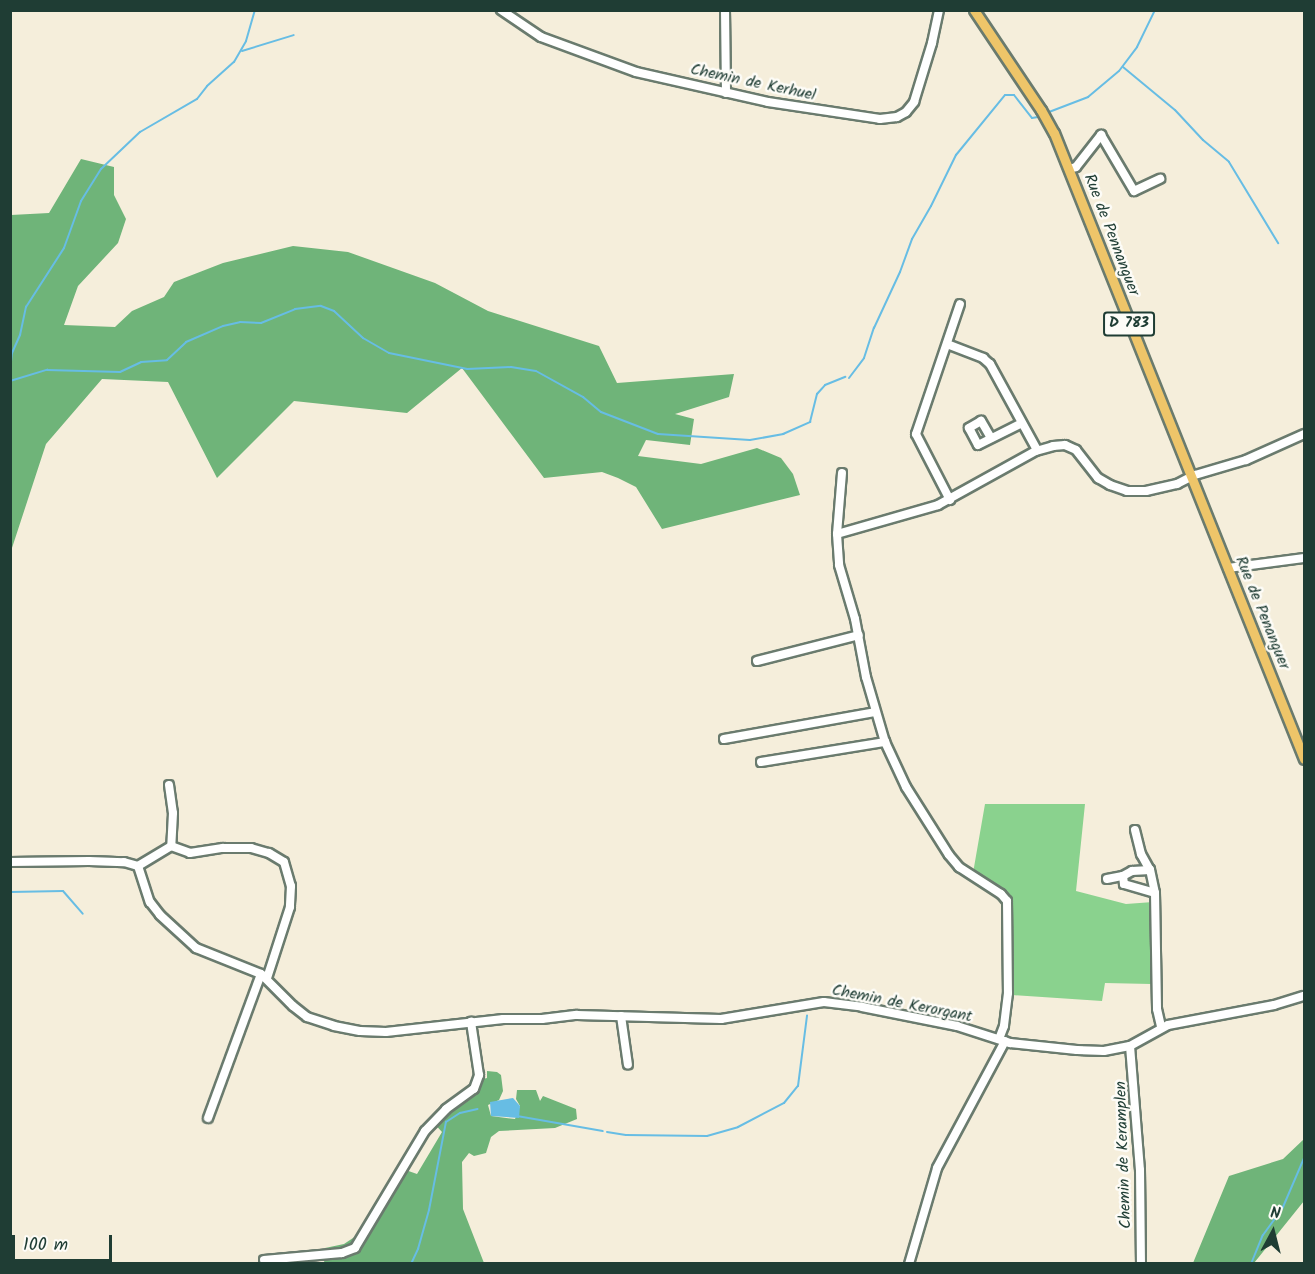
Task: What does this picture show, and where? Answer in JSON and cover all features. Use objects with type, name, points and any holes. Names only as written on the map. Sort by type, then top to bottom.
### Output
[{"type":"main road","name":"D 783","points":[[974,10],[1041,110],[1070,170]]},
{"type":"main road","name":"Rue de Pennanguer","points":[[1070,170],[1192,478]]},
{"type":"main road","name":"Rue de Penanguer","points":[[1192,478],[1305,759]]},
{"type":"street","name":"Chemin de Kerhuel","points":[[501,10],[552,41],[636,72],[726,93],[845,115],[880,118],[897,117],[906,112],[914,102],[932,43],[939,10]]},
{"type":"street","points":[[725,10],[726,93]]},
{"type":"street","points":[[1070,170],[1076,167],[1101,135],[1134,191],[1160,179]]},
{"type":"street","points":[[950,500],[916,434],[960,304]]},
{"type":"street","points":[[947,344],[983,358],[990,364],[1037,450]]},
{"type":"street","points":[[991,438],[1022,423]]},
{"type":"street","points":[[837,534],[915,514],[950,500],[1037,450],[1065,445],[1076,450],[1098,478],[1127,491],[1156,488],[1192,478],[1246,460],[1305,434]]},
{"type":"street","points":[[842,473],[837,534],[839,565],[859,635],[875,712],[885,741],[900,777],[949,855],[959,867],[1001,894],[1007,901],[1008,993],[1002,1040],[937,1168],[909,1263]]},
{"type":"street","points":[[1228,568],[1305,558]]},
{"type":"street","points":[[758,661],[859,635]]},
{"type":"street","points":[[724,739],[875,712]]},
{"type":"street","points":[[761,762],[885,741]]},
{"type":"street","points":[[169,785],[173,813],[171,846]]},
{"type":"street","points":[[1135,830],[1141,854],[1150,870],[1155,893],[1157,1009],[1161,1027]]},
{"type":"street","points":[[10,862],[124,862],[138,866],[171,846]]},
{"type":"street","points":[[171,846],[190,853],[223,848],[251,848],[276,856],[284,862],[291,886],[290,907],[208,1118]]},
{"type":"street","points":[[138,866],[147,897],[160,915],[183,937],[205,953],[264,976]]},
{"type":"street","points":[[1107,879],[1150,870]]},
{"type":"street","points":[[1123,876],[1124,884],[1155,893]]},
{"type":"street","name":"Chemin de Kerorgant","points":[[264,976],[300,1012],[334,1026],[386,1032],[522,1016],[721,1018],[830,1003],[940,1023],[1002,1040],[1077,1050],[1104,1051],[1130,1046]]},
{"type":"street","points":[[1130,1046],[1161,1027],[1275,1005],[1305,996]]},
{"type":"street","points":[[621,1016],[628,1065]]},
{"type":"street","points":[[264,1260],[342,1253],[354,1248],[425,1131],[446,1109],[476,1085],[479,1075],[471,1022]]},
{"type":"street","name":"Chemin de Keramplen","points":[[1130,1046],[1140,1170],[1141,1263]]},
{"type":"green space","points":[[81,159],[114,167],[114,195],[126,219],[118,243],[78,286],[64,325],[115,327],[132,311],[164,297],[174,282],[223,263],[293,246],[348,252],[435,283],[488,311],[599,346],[617,383],[734,374],[729,397],[675,414],[694,419],[690,445],[646,440],[638,456],[701,464],[757,448],[781,458],[793,474],[800,495],[662,529],[636,487],[618,478],[602,472],[544,478],[462,368],[407,413],[294,401],[217,478],[168,382],[102,379],[46,444],[11,551],[11,215],[49,213]]},
{"type":"green space","points":[[985,804],[1085,804],[1076,891],[1126,904],[1153,902],[1151,984],[1105,983],[1102,1001],[1012,995],[1011,896],[973,873]]},
{"type":"green space","points":[[487,1071],[501,1075],[503,1091],[499,1100],[488,1105],[491,1116],[515,1119],[520,1106],[516,1099],[517,1090],[536,1090],[540,1101],[543,1096],[576,1109],[577,1119],[555,1128],[499,1131],[491,1137],[486,1153],[474,1156],[469,1153],[462,1162],[463,1209],[484,1263],[324,1264],[325,1248],[344,1244],[371,1226],[400,1168],[417,1174],[442,1132],[429,1118],[454,1099],[460,1100],[477,1088],[483,1079],[487,1078]]},
{"type":"green space","points":[[1304,1139],[1304,1201],[1254,1263],[1193,1263],[1229,1176],[1283,1159]]},
{"type":"water","points":[[513,1098],[520,1106],[519,1118],[491,1116],[490,1102]]},
{"type":"waterway","points":[[10,371],[12,353],[20,335],[26,307],[64,248],[81,201],[101,169],[140,132],[197,99],[207,86],[234,62],[246,41],[255,10]]},
{"type":"waterway","points":[[1049,112],[1088,97],[1119,71],[1137,47],[1155,10]]},
{"type":"waterway","points":[[242,51],[294,35]]},
{"type":"waterway","points":[[1123,67],[1175,110],[1203,140],[1229,162],[1278,243]]},
{"type":"waterway","points":[[849,378],[864,358],[874,328],[900,272],[912,239],[956,155],[1005,95],[1014,95],[1032,118],[1038,117]]},
{"type":"waterway","points":[[10,381],[47,370],[120,372],[141,362],[167,360],[186,342],[223,326],[240,322],[261,323],[295,309],[321,306],[334,311],[363,338],[389,353],[467,369],[511,367],[536,371],[583,397],[601,412],[658,434],[750,440],[783,434],[810,422],[817,394],[825,385],[845,377]]},
{"type":"waterway","points":[[10,892],[63,891],[83,914]]},
{"type":"waterway","points":[[607,1132],[626,1135],[707,1136],[738,1127],[784,1103],[798,1086],[807,1016]]},
{"type":"waterway","points":[[411,1264],[418,1249],[429,1210],[446,1122],[460,1113],[478,1109]]},
{"type":"waterway","points":[[517,1116],[603,1131]]},
{"type":"waterway","points":[[1251,1264],[1263,1235],[1283,1207],[1304,1158]]}]
